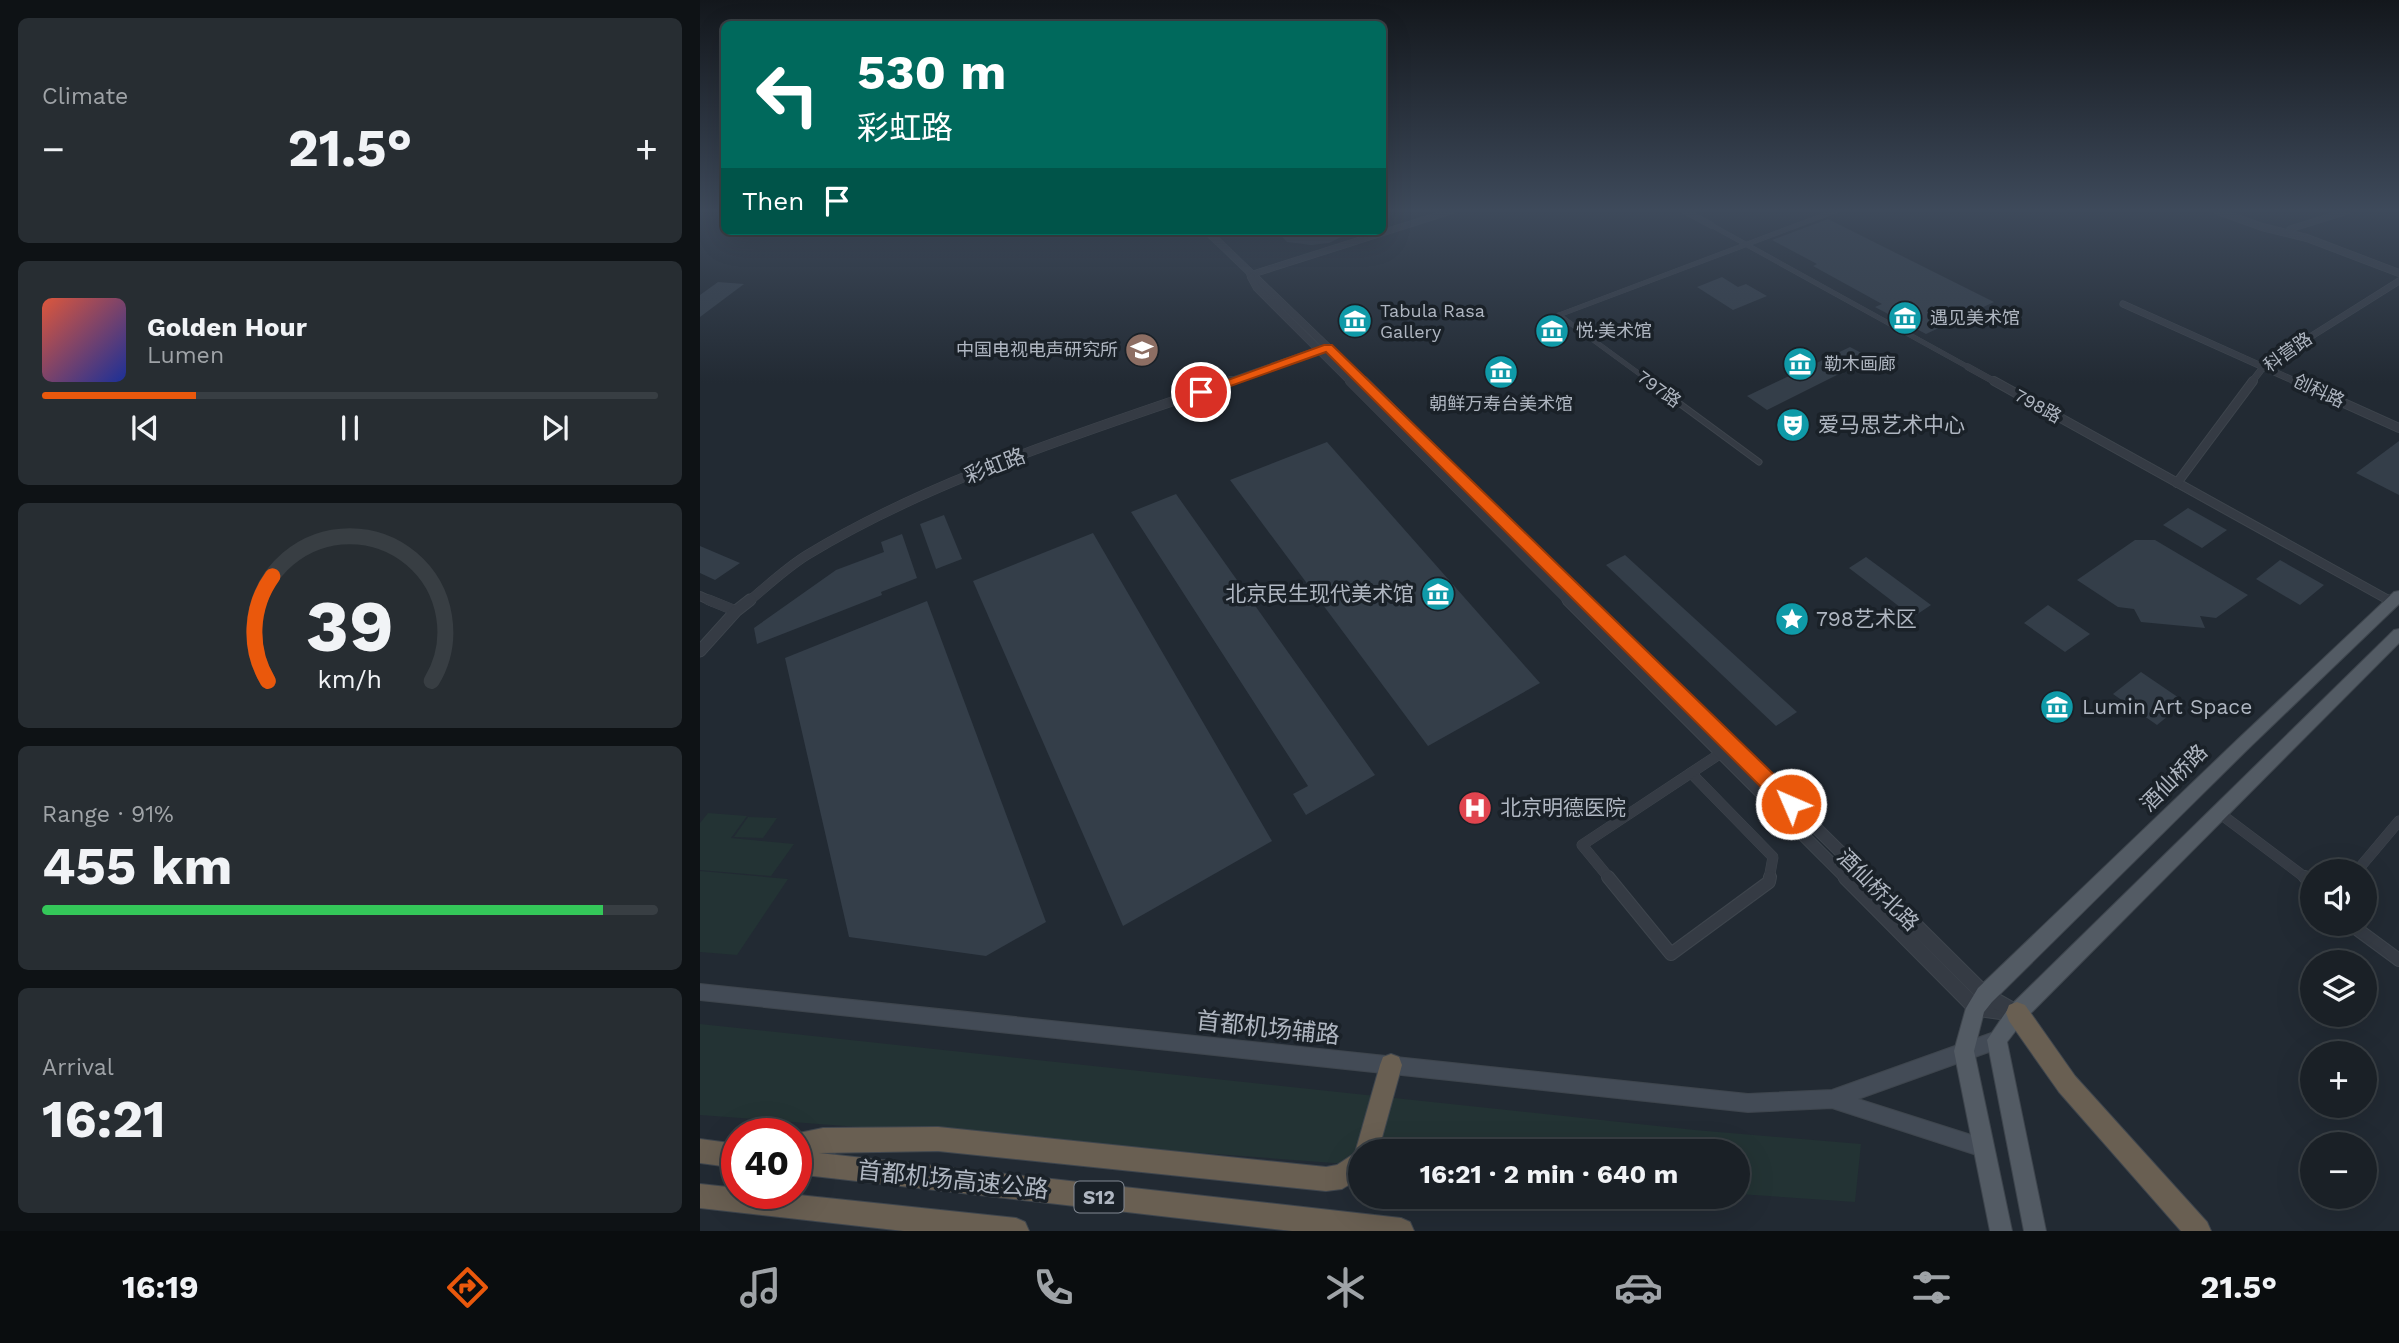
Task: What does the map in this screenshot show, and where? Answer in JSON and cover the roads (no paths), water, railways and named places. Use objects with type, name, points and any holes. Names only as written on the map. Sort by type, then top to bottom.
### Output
[{"type":"highway","points":[[2017,1013],[2067,1084],[2198,1231]]},
{"type":"highway","points":[[1370,1139],[1391,1065]]},
{"type":"highway","points":[[812,1142],[938,1139],[1326,1179],[1342,1177],[1348,1172]]},
{"type":"highway","points":[[700,1151],[721,1154]]},
{"type":"highway","name":"首都机场高速公路","points":[[812,1164],[1401,1231]]},
{"type":"highway","name":"首都机场高速公路","points":[[700,1196],[1016,1231]]},
{"type":"main road","name":"酒仙桥路","points":[[1981,1002],[2263,722],[2396,599]]},
{"type":"main road","points":[[2035,1231],[1997,1040],[2017,1013],[2399,634]]},
{"type":"main road","name":"首都机场辅路","points":[[700,992],[1748,1104],[1832,1099],[1997,1040]]},
{"type":"main road","points":[[1981,1002],[1964,1051],[2001,1231]]},
{"type":"main road","points":[[1832,1099],[1983,1148]]},
{"type":"street","name":"酒仙桥北路","points":[[1244,268],[1257,288],[1323,349],[1981,1002]]},
{"type":"street","points":[[1250,275],[1270,268]]},
{"type":"street","name":"797路","points":[[1683,268],[1559,316],[1759,462]]},
{"type":"street","name":"798路","points":[[1790,268],[2178,484],[2396,599]]},
{"type":"street","name":"科营路","points":[[2178,484],[2264,366],[2399,281]]},
{"type":"street","name":"创科路","points":[[2123,304],[2399,428]]},
{"type":"street","name":"酒仙桥北路","points":[[1323,349],[1721,753],[1981,1002]]},
{"type":"street","name":"彩虹路","points":[[700,651],[736,611],[804,557],[866,522],[1001,462],[1323,349]]},
{"type":"street","points":[[700,596],[736,611]]},
{"type":"street","points":[[1691,773],[1773,857],[1769,882],[1671,954],[1582,845],[1721,753]]},
{"type":"street","points":[[2218,812],[2300,874]]},
{"type":"street","points":[[2367,859],[2399,821]]},
{"type":"street","points":[[2366,936],[2399,960]]},
{"type":"street","points":[[1981,1002],[2017,1013]]},
{"type":"place","name":"遇见美术馆","points":[[1905,318]]},
{"type":"place","name":"Tabula Rasa Gallery","points":[[1355,321]]},
{"type":"place","name":"悦·美术馆","points":[[1552,331]]},
{"type":"place","name":"中国电视电声研究所","points":[[1142,350]]},
{"type":"place","name":"勒木画廊","points":[[1800,364]]},
{"type":"place","name":"朝鲜万寿台美术馆","points":[[1501,372]]},
{"type":"place","name":"爱马思艺术中心","points":[[1793,425]]},
{"type":"place","name":"北京民生现代美术馆","points":[[1438,594]]},
{"type":"place","name":"798艺术区","points":[[1792,619]]},
{"type":"place","name":"Lumin Art Space","points":[[2057,707]]},
{"type":"place","name":"北京明德医院","points":[[1475,808]]}]
